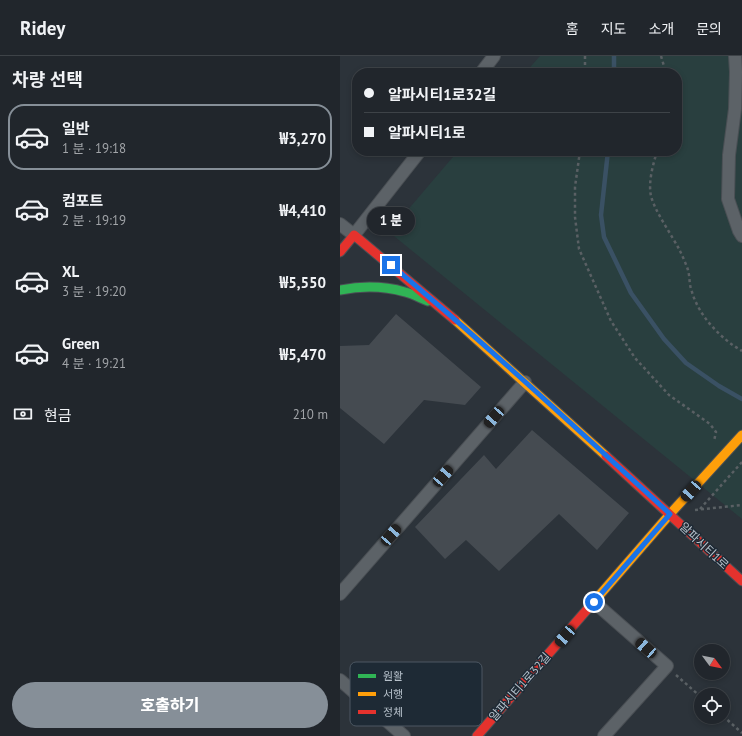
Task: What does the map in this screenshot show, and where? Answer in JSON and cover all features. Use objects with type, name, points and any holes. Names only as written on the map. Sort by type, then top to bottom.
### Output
[{"type":"street","points":[[485,68],[494,56]]},
{"type":"street","points":[[735,56],[735,109],[729,155],[728,199],[742,236]]},
{"type":"street","points":[[340,252],[416,156]]},
{"type":"street","points":[[340,224],[354,235]]},
{"type":"street","name":"알파시티1로","points":[[354,235],[440,306],[742,580]]},
{"type":"street","points":[[340,290],[348,288],[368,288],[401,291],[440,306]]},
{"type":"street","points":[[340,594],[525,382]]},
{"type":"street","name":"알파시티1로32길","points":[[477,736],[670,514],[742,435]]},
{"type":"street","points":[[594,602],[667,666],[604,736]]},
{"type":"street","points":[[340,680],[350,689]]},
{"type":"street","points":[[393,726],[404,736]]},
{"type":"path","points":[[585,56],[585,68]]},
{"type":"path","points":[[661,56],[665,68]]},
{"type":"path","points":[[579,156],[575,187],[575,217],[579,249],[611,321],[636,358],[669,395],[710,424],[716,432],[713,443]]},
{"type":"path","points":[[656,156],[651,180],[651,197],[683,258],[688,271],[691,290],[696,305],[719,334],[742,351]]},
{"type":"path","points":[[700,510],[742,461]]},
{"type":"path","points":[[692,511],[742,505]]},
{"type":"path","points":[[667,666],[694,691]]},
{"type":"path","points":[[730,722],[742,732]]},
{"type":"green space","points":[[540,56],[742,56],[742,519],[389,232],[454,156],[682,156],[682,68],[529,68]]},
{"type":"building","points":[[396,314],[481,387],[465,405],[424,400],[384,444],[340,408],[340,346],[369,345]]},
{"type":"building","points":[[532,430],[629,513],[597,550],[559,514],[499,571],[466,540],[445,559],[415,527],[484,455],[496,469]]},
{"type":"waterway","points":[[614,56],[614,68]]},
{"type":"waterway","points":[[607,156],[601,215],[604,237],[631,293],[664,339],[686,363],[719,386],[742,399]]},
{"type":"traffic: fast","points":[[340,290],[364,287],[381,288],[408,293],[428,301]]},
{"type":"traffic: slow","points":[[455,320],[606,456]]},
{"type":"traffic: slow","points":[[591,605],[670,514],[742,435]]},
{"type":"traffic: jam","points":[[340,252],[354,235],[455,320]]},
{"type":"traffic: jam","points":[[606,456],[742,581]]},
{"type":"traffic: jam","points":[[477,736],[591,605]]},
{"type":"route","points":[[391,265],[504,363],[670,514],[594,602]]}]
